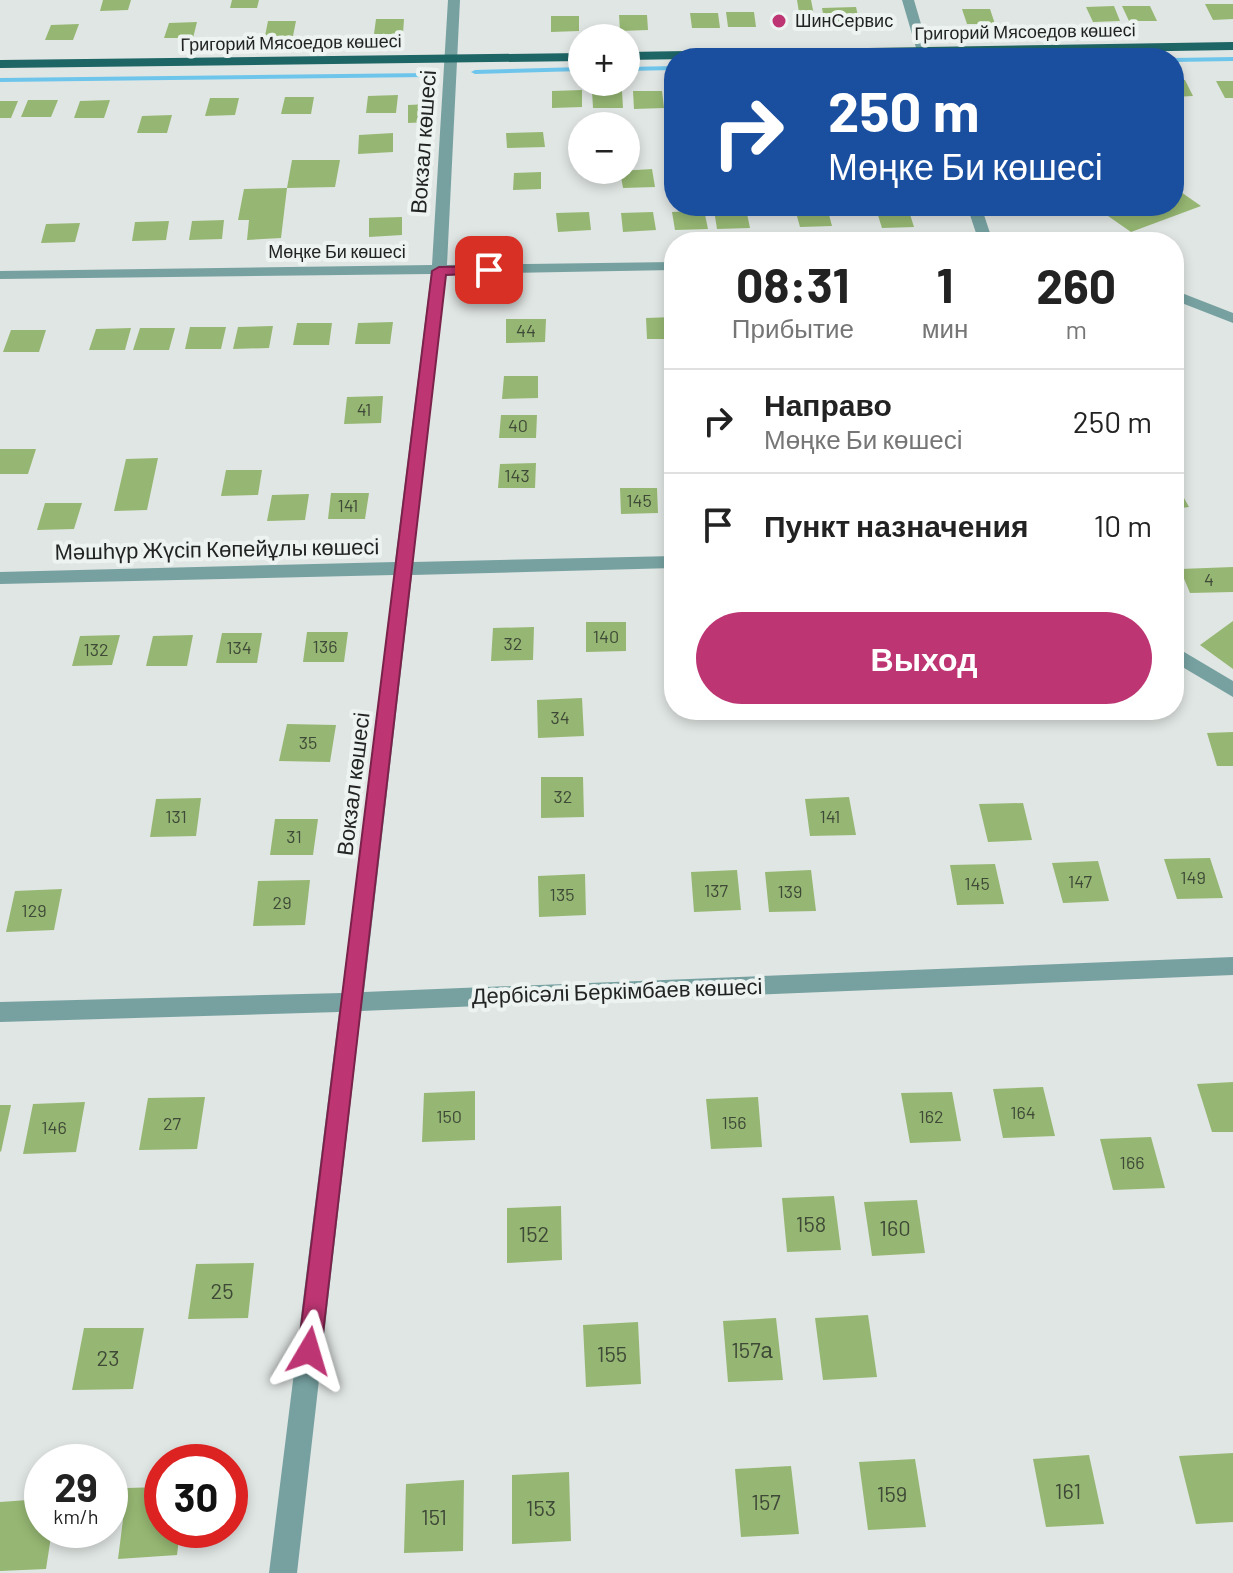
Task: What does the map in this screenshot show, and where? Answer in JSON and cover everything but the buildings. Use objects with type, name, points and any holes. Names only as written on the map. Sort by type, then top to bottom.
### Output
[{"type":"main road","name":"Григорий Мясоедов көшесі","points":[[1164,48],[1233,46]]},
{"type":"main road","name":"Григорий Мясоедов көшесі","points":[[640,56],[664,56]]},
{"type":"main road","name":"Григорий Мясоедов көшесі","points":[[0,64],[568,57]]},
{"type":"street","name":"Вокзал көшесі","points":[[283,1573],[439,271],[454,0]]},
{"type":"street","points":[[908,0],[922,48]]},
{"type":"street","name":"Мөңке Би көшесі","points":[[0,275],[664,266]]},
{"type":"street","points":[[1184,299],[1233,318]]},
{"type":"street","name":"Мәшһүр Жүсіп Көпейұлы көшесі","points":[[0,578],[664,562]]},
{"type":"street","points":[[1184,659],[1233,690]]},
{"type":"street","name":"Дербісәлі Беркімбаев көшесі","points":[[0,1012],[351,1002],[1233,966]]},
{"type":"waterway","points":[[1184,60],[1233,59]]},
{"type":"waterway","points":[[640,69],[664,68]]},
{"type":"waterway","points":[[475,72],[568,69]]},
{"type":"waterway","points":[[0,80],[428,75]]},
{"type":"place","name":"ШинСервис","points":[[779,21]]},
{"type":"route","points":[[309,1351],[439,271],[489,270]]}]
